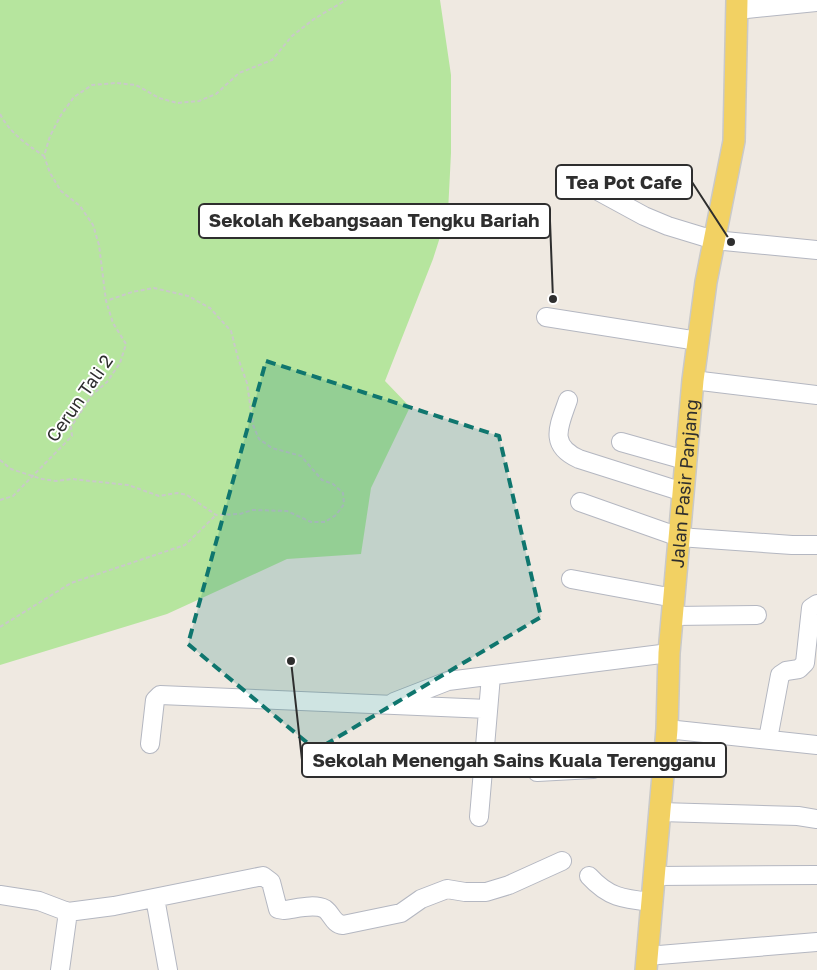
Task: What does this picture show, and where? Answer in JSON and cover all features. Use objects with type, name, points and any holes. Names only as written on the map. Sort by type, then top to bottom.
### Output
[{"type":"main road","name":"Jalan Pasir Panjang","points":[[646,963],[667,729],[673,607],[692,380],[714,240],[734,141],[737,5]]},
{"type":"street","points":[[737,5],[817,2]]},
{"type":"street","points":[[587,185],[644,216],[668,226],[714,240],[817,250]]},
{"type":"street","points":[[546,317],[698,341]]},
{"type":"street","points":[[692,380],[817,395]]},
{"type":"street","points":[[568,400],[559,425],[559,438],[562,448],[568,454],[683,492]]},
{"type":"street","points":[[621,442],[685,460]]},
{"type":"street","points":[[580,502],[679,536],[792,545],[817,545]]},
{"type":"street","points":[[571,579],[673,607],[757,615]]},
{"type":"street","points":[[768,739],[780,675],[786,671],[800,669],[805,663],[812,608],[817,604]]},
{"type":"street","points":[[386,704],[448,681],[670,653]]},
{"type":"street","points":[[479,817],[491,676]]},
{"type":"street","points":[[150,744],[155,700],[160,694],[488,709]]},
{"type":"street","points":[[667,729],[817,745]]},
{"type":"street","points":[[537,772],[593,769],[610,761],[664,763]]},
{"type":"street","points":[[660,812],[798,816],[817,819]]},
{"type":"street","points":[[0,895],[39,902],[68,912],[114,906],[263,876],[271,882],[278,908],[293,910],[323,908],[338,924],[343,925],[401,913],[421,899],[447,889],[465,892],[486,892],[562,861]]},
{"type":"street","points":[[655,876],[817,875]]},
{"type":"street","points":[[589,876],[602,889],[617,898],[652,902]]},
{"type":"street","points":[[155,898],[168,970]]},
{"type":"street","points":[[60,970],[68,912]]},
{"type":"street","points":[[646,963],[817,942]]},
{"type":"path","points":[[0,460],[11,469],[42,479],[56,481],[72,479],[128,485],[159,496],[177,493],[187,495],[216,515],[240,514],[252,510],[287,511],[311,522],[325,522],[336,515],[344,504],[342,493],[333,484],[322,480],[301,456],[272,448],[259,439],[253,425],[248,384],[238,358],[231,331],[210,308],[188,296],[154,288],[132,292],[106,301],[99,245],[93,225],[80,206],[61,191],[50,173],[44,156],[50,136],[61,115],[74,97],[92,85],[116,83],[136,85],[159,98],[177,102],[199,101],[216,94],[239,73],[272,60],[292,36],[314,19],[346,0]]},
{"type":"path","points":[[0,114],[4,122],[23,142],[44,156]]},
{"type":"path","name":"Cerun Tali 2","points":[[32,475],[44,466],[72,436],[71,427],[92,395],[108,382],[120,363],[126,344],[113,322],[106,301]]},
{"type":"path","points":[[0,500],[13,496],[32,475]]},
{"type":"path","points":[[0,627],[71,583],[184,545],[216,515]]},
{"type":"highlighted area","points":[[266,361],[499,436],[541,617],[316,750],[188,644]]},
{"type":"green space","points":[[0,0],[440,0],[451,75],[451,153],[448,212],[433,259],[385,381],[410,407],[371,488],[361,554],[287,559],[167,614],[0,665]]},
{"type":"place","name":"Tea Pot Cafe","points":[[731,242]]},
{"type":"place","name":"Sekolah Kebangsaan Tengku Bariah","points":[[553,299]]},
{"type":"place","name":"Sekolah Menengah Sains Kuala Terengganu","points":[[291,661]]}]
